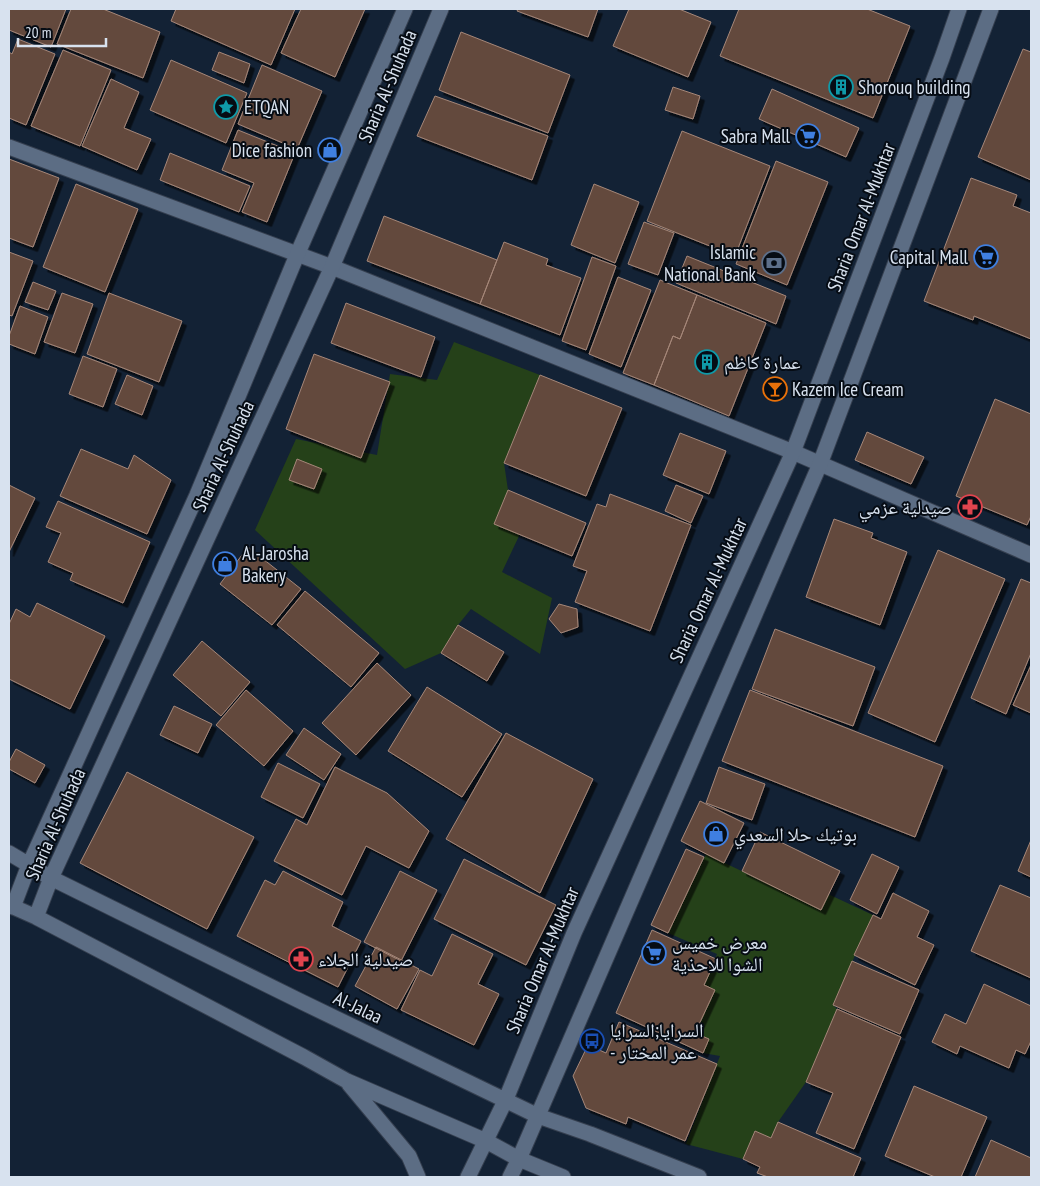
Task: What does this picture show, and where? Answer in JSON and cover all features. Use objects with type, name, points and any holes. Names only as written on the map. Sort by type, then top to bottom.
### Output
[{"type":"main road","name":"Sharia Al-Shuhada","points":[[11,906],[197,495],[297,255],[405,9]]},
{"type":"main road","name":"Sharia Al-Shuhada","points":[[36,917],[52,878],[332,267],[441,9]]},
{"type":"main road","name":"Sharia Omar Al-Mukhtar","points":[[468,1177],[506,1099],[574,933],[793,452],[959,9]]},
{"type":"main road","points":[[510,1177],[520,1159],[820,464],[991,9]]},
{"type":"main road","points":[[9,147],[332,267],[793,452],[1031,555]]},
{"type":"main road","name":"Al-Jalaa","points":[[9,853],[52,878],[538,1116],[590,1134],[699,1177]]},
{"type":"main road","points":[[11,906],[36,917],[347,1081],[486,1141],[520,1159],[563,1177]]},
{"type":"main road","points":[[347,1081],[409,1156],[418,1177]]},
{"type":"green space","points":[[454,342],[540,375],[504,463],[508,490],[520,534],[502,572],[552,598],[540,654],[471,609],[458,625],[441,653],[405,669],[255,530],[296,439],[377,455],[390,374],[437,380]]},
{"type":"green space","points":[[706,854],[821,909],[828,894],[873,915],[833,1005],[837,1009],[806,1082],[778,1122],[771,1138],[755,1131],[743,1159],[686,1144],[720,1056],[703,1053],[709,1039],[695,1033],[715,990],[704,985],[717,954],[668,933]]},
{"type":"building","points":[[9,9],[66,9],[51,47],[9,30]]},
{"type":"building","points":[[71,9],[103,9],[160,32],[143,78],[57,44]]},
{"type":"building","points":[[176,9],[295,9],[271,65],[171,21]]},
{"type":"building","points":[[301,9],[365,9],[335,77],[281,53]]},
{"type":"building","points":[[518,9],[598,9],[588,37],[517,11]]},
{"type":"building","points":[[629,9],[679,9],[711,22],[688,77],[613,46]]},
{"type":"building","name":"Shorouq building","points":[[739,9],[867,9],[910,26],[873,118],[720,56]]},
{"type":"building","points":[[461,32],[570,75],[548,133],[439,90]]},
{"type":"building","points":[[18,39],[55,54],[26,125],[9,118],[9,52],[12,54]]},
{"type":"building","points":[[1023,49],[1031,52],[1031,180],[978,157]]},
{"type":"building","points":[[63,50],[111,70],[80,146],[31,126]]},
{"type":"building","points":[[219,52],[250,64],[244,83],[212,70]]},
{"type":"building","points":[[171,60],[247,93],[226,143],[150,110]]},
{"type":"building","points":[[262,65],[322,91],[297,149],[238,124]]},
{"type":"building","points":[[111,79],[139,92],[124,128],[151,139],[137,170],[82,146]]},
{"type":"building","points":[[673,87],[700,96],[693,119],[665,110]]},
{"type":"building","points":[[772,89],[859,128],[846,157],[759,119]]},
{"type":"building","points":[[435,96],[548,136],[532,180],[417,136]]},
{"type":"building","points":[[238,130],[295,153],[267,222],[242,212],[254,183],[222,170]]},
{"type":"building","points":[[682,131],[770,166],[735,256],[647,221]]},
{"type":"building","points":[[170,153],[250,186],[239,212],[160,180]]},
{"type":"building","points":[[9,159],[59,178],[33,247],[9,238]]},
{"type":"building","points":[[776,161],[828,182],[787,285],[736,264]]},
{"type":"building","name":"Capital Mall","points":[[971,178],[1017,195],[1013,206],[1031,213],[1031,339],[974,316],[973,320],[924,301]]},
{"type":"building","points":[[76,184],[138,209],[105,292],[43,267]]},
{"type":"building","points":[[594,184],[639,202],[615,263],[571,245]]},
{"type":"building","points":[[384,216],[497,260],[480,304],[367,261]]},
{"type":"building","points":[[644,222],[674,233],[658,275],[628,264]]},
{"type":"building","points":[[504,242],[548,259],[546,265],[581,278],[560,335],[480,304]]},
{"type":"building","points":[[9,252],[33,261],[12,316],[9,315]]},
{"type":"building","points":[[687,256],[786,296],[776,324],[676,283]]},
{"type":"building","points":[[592,257],[616,266],[586,350],[562,341]]},
{"type":"building","points":[[618,277],[651,290],[621,367],[589,354]]},
{"type":"building","points":[[660,280],[697,295],[680,339],[673,336],[654,385],[623,373]]},
{"type":"building","points":[[33,282],[56,291],[48,310],[25,302]]},
{"type":"building","points":[[62,293],[93,304],[75,353],[44,342]]},
{"type":"building","points":[[109,293],[182,321],[159,382],[87,354]]},
{"type":"building","name":"عمارة كاظم","points":[[697,295],[766,323],[729,416],[654,385],[673,336],[680,339]]},
{"type":"building","points":[[346,303],[435,337],[421,377],[331,343]]},
{"type":"building","points":[[20,306],[48,317],[35,354],[9,344],[9,336]]},
{"type":"building","points":[[314,354],[390,382],[361,458],[286,429]]},
{"type":"building","points":[[83,356],[117,369],[103,407],[69,394]]},
{"type":"building","points":[[127,375],[153,386],[142,415],[115,404]]},
{"type":"building","points":[[540,375],[622,408],[586,496],[504,463]]},
{"type":"building","points":[[995,399],[1031,414],[1031,516],[1027,525],[956,496]]},
{"type":"building","points":[[867,432],[924,457],[911,484],[855,460]]},
{"type":"building","points":[[680,433],[726,451],[709,494],[663,475]]},
{"type":"building","points":[[81,449],[128,469],[134,455],[171,480],[147,534],[60,496]]},
{"type":"building","points":[[297,459],[322,469],[314,489],[289,480]]},
{"type":"building","points":[[9,485],[35,498],[9,552]]},
{"type":"building","points":[[676,485],[703,496],[691,523],[665,511]]},
{"type":"building","points":[[508,490],[586,523],[572,556],[494,524]]},
{"type":"building","points":[[610,494],[691,525],[650,631],[575,602],[587,571],[573,566],[597,504],[606,507]]},
{"type":"building","points":[[58,501],[150,542],[123,603],[70,580],[73,573],[48,562],[61,533],[46,527]]},
{"type":"building","points":[[834,519],[873,533],[871,538],[907,552],[880,625],[806,597]]},
{"type":"building","points":[[248,547],[301,589],[272,625],[220,584]]},
{"type":"building","points":[[938,550],[1005,579],[935,742],[868,713]]},
{"type":"building","points":[[1021,579],[1031,583],[1031,653],[1006,714],[971,698]]},
{"type":"building","points":[[305,591],[379,653],[351,687],[277,625]]},
{"type":"building","points":[[37,603],[105,636],[70,709],[9,679],[9,624],[16,609],[30,617]]},
{"type":"building","points":[[559,604],[577,609],[578,627],[561,633],[549,619]]},
{"type":"building","points":[[458,625],[504,652],[487,681],[441,653]]},
{"type":"building","points":[[775,629],[875,667],[853,726],[752,689]]},
{"type":"building","points":[[202,641],[250,682],[221,716],[173,675]]},
{"type":"building","points":[[377,663],[411,695],[356,755],[322,723]]},
{"type":"building","points":[[1031,665],[1031,713],[1013,705]]},
{"type":"building","points":[[427,687],[502,734],[462,797],[388,751]]},
{"type":"building","points":[[246,690],[293,731],[264,766],[216,725]]},
{"type":"building","points":[[750,690],[943,766],[915,837],[722,761]]},
{"type":"building","points":[[174,706],[212,724],[198,753],[160,735]]},
{"type":"building","points":[[304,728],[341,754],[324,780],[286,755]]},
{"type":"building","points":[[506,733],[593,779],[540,893],[446,839]]},
{"type":"building","points":[[16,749],[45,765],[35,783],[9,769],[9,762]]},
{"type":"building","points":[[278,763],[320,784],[303,818],[261,797]]},
{"type":"building","points":[[335,767],[387,793],[429,831],[409,868],[366,846],[342,895],[274,861],[296,819],[307,825]]},
{"type":"building","points":[[719,767],[765,784],[752,820],[706,803]]},
{"type":"building","points":[[127,772],[254,837],[207,929],[80,863]]},
{"type":"building","points":[[700,801],[744,823],[724,863],[681,841]]},
{"type":"building","points":[[760,832],[840,871],[821,910],[742,871]]},
{"type":"building","points":[[1031,840],[1031,877],[1018,871]]},
{"type":"building","points":[[686,849],[704,857],[668,933],[651,925]]},
{"type":"building","points":[[872,854],[899,867],[877,914],[850,900]]},
{"type":"building","points":[[464,859],[556,905],[526,965],[434,919]]},
{"type":"building","points":[[283,871],[343,902],[332,926],[361,941],[338,987],[237,936],[265,880],[275,885]]},
{"type":"building","points":[[400,871],[437,890],[401,961],[364,942]]},
{"type":"building","points":[[1000,885],[1031,898],[1031,978],[971,951]]},
{"type":"building","points":[[893,893],[929,911],[917,937],[934,945],[915,985],[854,955],[873,915],[881,919]]},
{"type":"building","points":[[652,930],[716,959],[704,985],[715,990],[695,1033],[709,1039],[703,1053],[616,1013]]},
{"type":"building","points":[[452,934],[493,954],[478,984],[499,994],[474,1045],[401,1010],[420,970],[432,976]]},
{"type":"building","points":[[376,947],[419,969],[397,1009],[355,986]]},
{"type":"building","points":[[852,961],[919,990],[900,1034],[833,1005]]},
{"type":"building","points":[[984,984],[1031,1006],[1031,1041],[1025,1054],[1016,1050],[1009,1068],[960,1046],[957,1054],[932,1042],[945,1014],[966,1024]]},
{"type":"building","points":[[837,1009],[901,1037],[854,1149],[816,1133],[833,1093],[806,1082]]},
{"type":"building","points":[[619,1022],[717,1064],[685,1141],[628,1117],[626,1124],[586,1108],[573,1076],[588,1045],[606,1053]]},
{"type":"building","points":[[914,1086],[987,1117],[961,1177],[935,1177],[885,1156]]},
{"type":"building","points":[[778,1122],[861,1158],[853,1177],[768,1177],[757,1173],[760,1167],[743,1159],[755,1131],[771,1138]]},
{"type":"building","points":[[991,1140],[1031,1158],[1031,1177],[975,1177]]},
{"type":"place","name":"Shorouq building","points":[[841,87]]},
{"type":"place","name":"ETQAN","points":[[226,107]]},
{"type":"place","name":"Sabra Mall","points":[[808,136]]},
{"type":"place","name":"Dice fashion","points":[[330,150]]},
{"type":"place","name":"Capital Mall","points":[[986,257]]},
{"type":"place","name":"Islamic National Bank","points":[[774,263]]},
{"type":"place","name":"عمارة كاظم","points":[[707,362]]},
{"type":"place","name":"Kazem Ice Cream","points":[[775,389]]},
{"type":"place","name":"صيدلية عزمي","points":[[970,507]]},
{"type":"place","name":"Al-Jarosha Bakery","points":[[225,564]]},
{"type":"place","name":"بوتيك حلا السعدي","points":[[716,834]]},
{"type":"place","name":"معرض خميس الشوا للاحذية","points":[[654,953]]},
{"type":"place","name":"صيدلية الجلاء","points":[[301,959]]},
{"type":"place","name":"السرايا;السرايا - عمر المختار","points":[[592,1041]]}]
